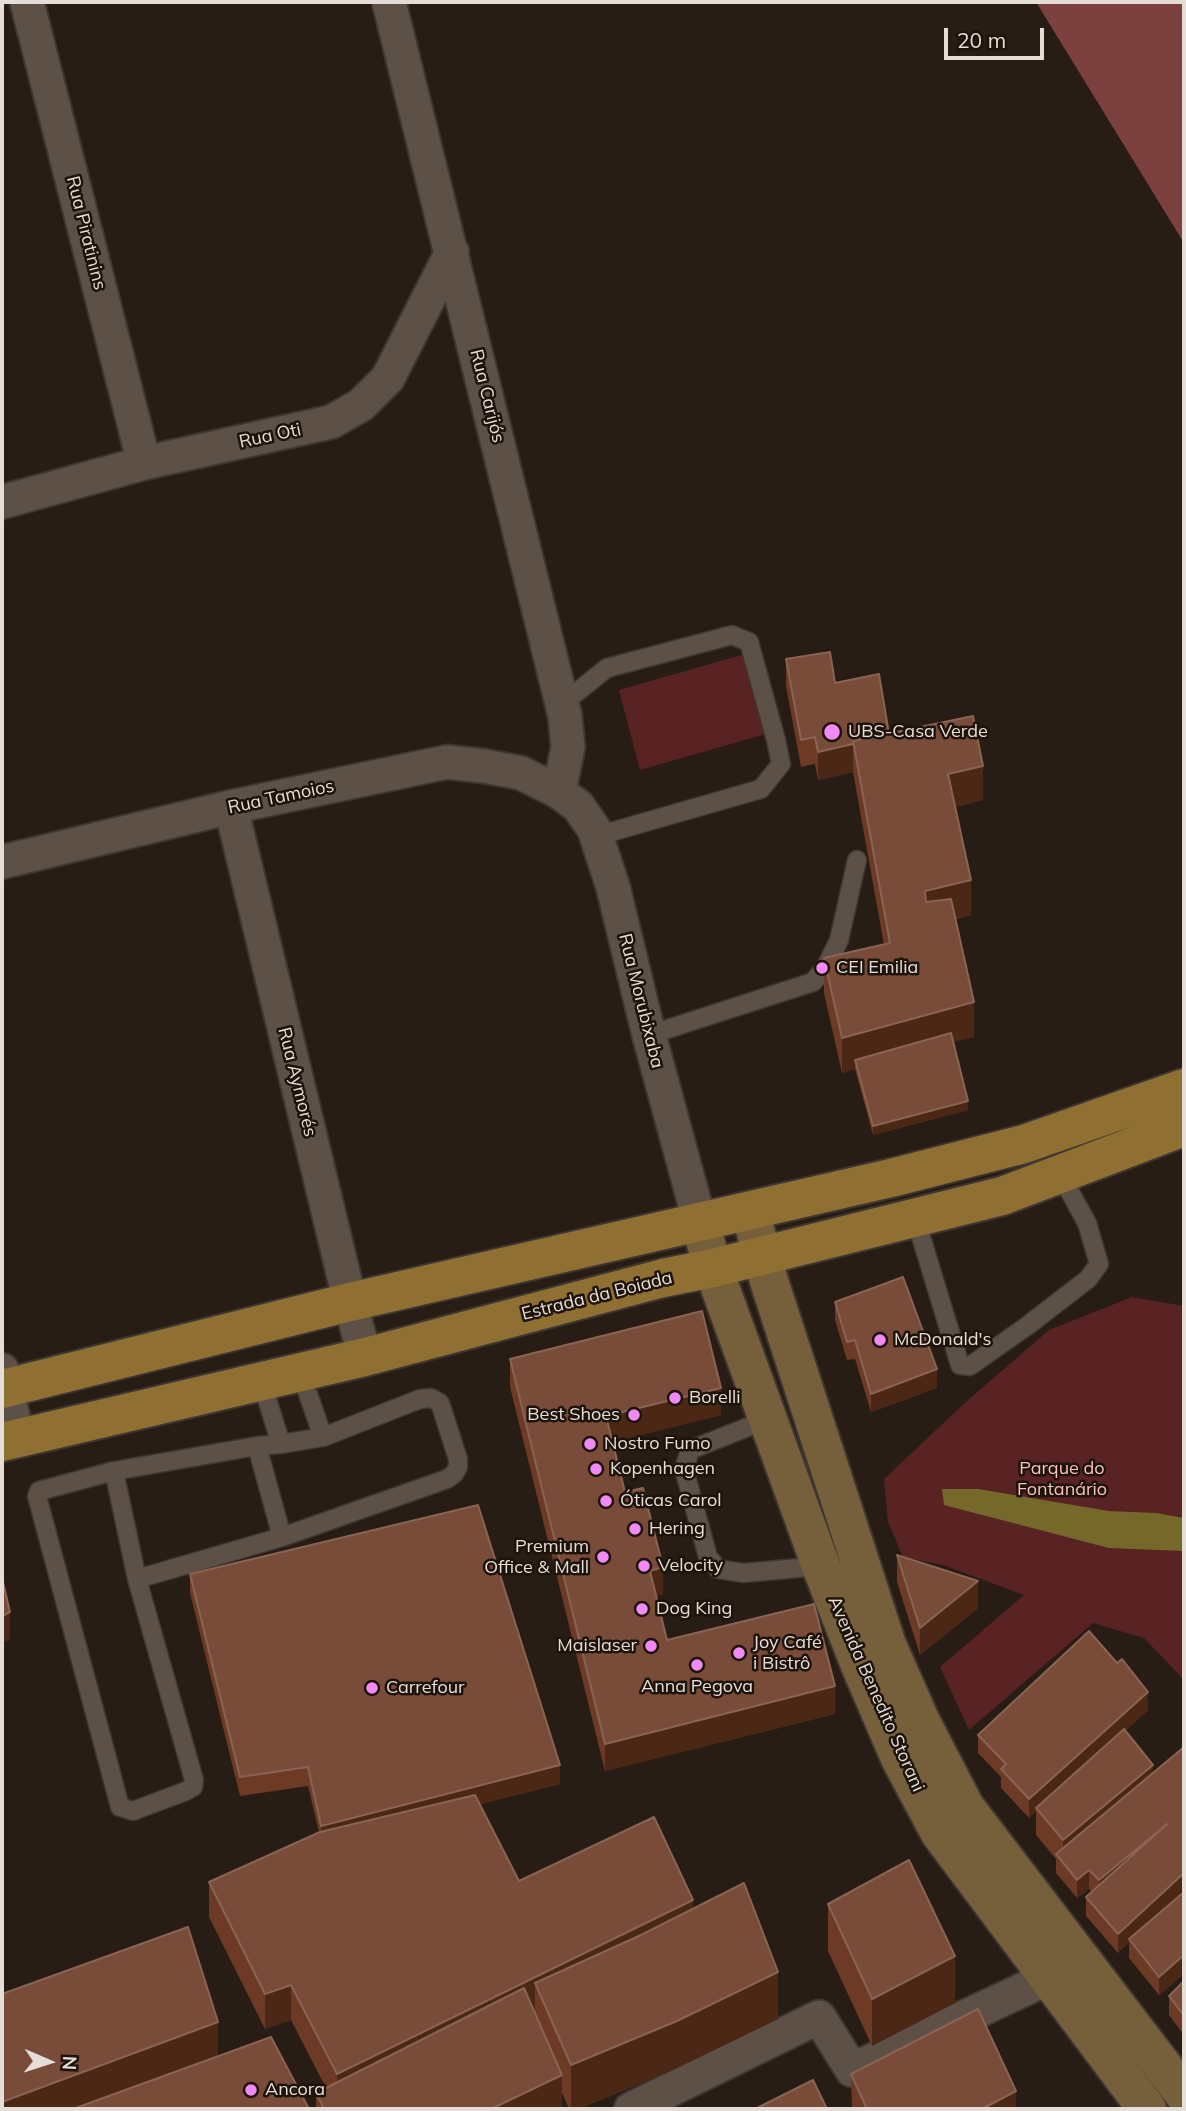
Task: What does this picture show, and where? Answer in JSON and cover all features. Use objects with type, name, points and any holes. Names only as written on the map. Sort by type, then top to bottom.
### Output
[{"type":"main road","points":[[3,1382],[750,1212],[1024,1144],[1184,1088]]},
{"type":"main road","name":"Estrada da Boiada","points":[[10,1440],[365,1356],[663,1278],[1002,1196],[1184,1127]]},
{"type":"main road","name":"Avenida Benedito Storani","points":[[750,1212],[769,1281],[887,1645],[920,1720],[965,1807],[1184,2094]]},
{"type":"main road","name":"Avenida Benedito Storani","points":[[700,1223],[713,1268],[821,1566],[900,1758],[940,1833],[1146,2109]]},
{"type":"street","name":"Rua Piratinins","points":[[27,2],[144,463]]},
{"type":"street","name":"Rua Carijós","points":[[389,2],[565,716],[568,747],[559,792]]},
{"type":"street","name":"Rua Oti","points":[[2,502],[144,463],[331,422],[361,405],[388,378],[452,252]]},
{"type":"street","name":"Rua Tamoios","points":[[2,862],[231,807],[447,762],[521,773],[559,792]]},
{"type":"street","name":"Rua Morubixaba","points":[[559,792],[578,806],[597,836],[613,887],[649,1035],[700,1223]]},
{"type":"street","name":"Rua Aymorés","points":[[231,807],[365,1356]]},
{"type":"street","points":[[3,1382],[10,1440]]},
{"type":"street","points":[[631,2109],[819,2017],[852,2070],[1048,1978]]},
{"type":"lane","points":[[562,704],[607,668],[732,635],[749,642],[776,740],[781,764],[761,789],[597,836]]},
{"type":"lane","points":[[649,1035],[813,982],[826,967],[839,940],[857,860]]},
{"type":"lane","points":[[915,1217],[960,1365],[970,1366],[1088,1279],[1099,1264],[1087,1223],[1060,1174]]},
{"type":"lane","points":[[300,1371],[323,1437]]},
{"type":"lane","points":[[261,1380],[281,1444]]},
{"type":"lane","points":[[114,1471],[137,1579],[194,1780],[193,1787],[186,1791],[133,1811],[120,1807],[37,1496],[38,1491],[114,1471],[323,1437],[420,1399],[431,1398],[440,1403],[458,1459],[458,1467],[447,1479],[282,1537],[137,1579]]},
{"type":"lane","points":[[768,1419],[690,1450],[684,1469],[708,1556],[718,1569],[743,1573],[821,1566]]},
{"type":"lane","points":[[257,1446],[282,1537]]},
{"type":"green space","points":[[745,654],[766,734],[640,770],[619,690]]},
{"type":"green space","name":"Parque do Fontanário","points":[[1132,1297],[1184,1306],[1184,1680],[1144,1638],[1093,1623],[969,1730],[940,1667],[1024,1595],[943,1565],[903,1557],[888,1522],[884,1479],[968,1400],[1049,1330]]},
{"type":"shaded area","points":[[1036,2],[1184,2],[1184,243]]},
{"type":"shaded area","points":[[942,1489],[978,1489],[1109,1511],[1156,1513],[1184,1518],[1184,1551],[1109,1548],[944,1505]]},
{"type":"building","points":[[830,652],[835,683],[879,674],[889,734],[818,752],[815,737],[801,740],[786,659]]},
{"type":"building","points":[[973,716],[983,766],[948,774],[971,880],[925,891],[926,902],[951,899],[974,1002],[842,1038],[824,958],[890,943],[853,741]]},
{"type":"building","points":[[951,1033],[968,1101],[873,1126],[855,1060]]},
{"type":"building","name":"McDonald's","points":[[903,1277],[937,1369],[871,1394],[855,1340],[847,1342],[835,1302]]},
{"type":"building","name":"Premium Office & Mall","points":[[702,1311],[721,1388],[606,1416],[625,1492],[643,1488],[663,1567],[650,1571],[667,1640],[814,1604],[835,1686],[605,1744],[510,1359]]},
{"type":"building","name":"Carrefour","points":[[478,1505],[560,1765],[321,1826],[308,1767],[240,1777],[190,1574]]},
{"type":"building","points":[[897,1555],[978,1581],[920,1628]]},
{"type":"building","points":[[2,1578],[10,1612],[2,1616]]},
{"type":"building","points":[[1089,1631],[1117,1663],[1122,1659],[1148,1692],[1029,1799],[1001,1769],[1006,1764],[978,1735]]},
{"type":"building","points":[[1124,1729],[1153,1765],[1063,1840],[1036,1808]]},
{"type":"building","points":[[1184,1747],[1184,1873],[1118,1934],[1086,1897],[1167,1824],[1099,1880],[1089,1870],[1077,1880],[1056,1854]]},
{"type":"building","points":[[475,1795],[519,1881],[654,1817],[693,1900],[337,2074],[291,1985],[265,1994],[209,1882],[320,1832]]},
{"type":"building","points":[[909,1860],[955,1956],[872,1999],[828,1904]]},
{"type":"building","points":[[744,1883],[778,1972],[677,2021],[571,2065],[535,1983],[641,1935]]},
{"type":"building","points":[[1184,1892],[1184,1955],[1159,1977],[1129,1939]]},
{"type":"building","points":[[188,1927],[218,2022],[2,2102],[2,1994]]},
{"type":"building","points":[[1184,1981],[1184,2016],[1169,1996]]},
{"type":"building","points":[[524,1988],[562,2075],[491,2109],[324,2109],[316,2093]]},
{"type":"building","points":[[978,2009],[1016,2091],[982,2109],[867,2109],[851,2074]]},
{"type":"building","points":[[271,2037],[309,2109],[73,2109]]},
{"type":"building","points":[[813,2080],[827,2109],[755,2109]]},
{"type":"place","name":"UBS-Casa Verde","points":[[832,732]]},
{"type":"place","name":"CEI Emilia","points":[[822,968]]},
{"type":"place","name":"McDonald's","points":[[880,1340]]},
{"type":"place","name":"Borelli","points":[[675,1398]]},
{"type":"place","name":"Best Shoes","points":[[634,1415]]},
{"type":"place","name":"Nostro Fumo","points":[[590,1444]]},
{"type":"place","name":"Kopenhagen","points":[[596,1469]]},
{"type":"place","name":"Óticas Carol","points":[[606,1501]]},
{"type":"place","name":"Hering","points":[[635,1529]]},
{"type":"place","name":"Premium Office & Mall","points":[[603,1557]]},
{"type":"place","name":"Velocity","points":[[644,1566]]},
{"type":"place","name":"Dog King","points":[[642,1609]]},
{"type":"place","name":"Maislaser","points":[[651,1646]]},
{"type":"place","name":"Joy Café i Bistrô","points":[[739,1653]]},
{"type":"place","name":"Anna Pegova","points":[[697,1665]]},
{"type":"place","name":"Carrefour","points":[[372,1688]]},
{"type":"place","name":"Ancora","points":[[251,2090]]}]
